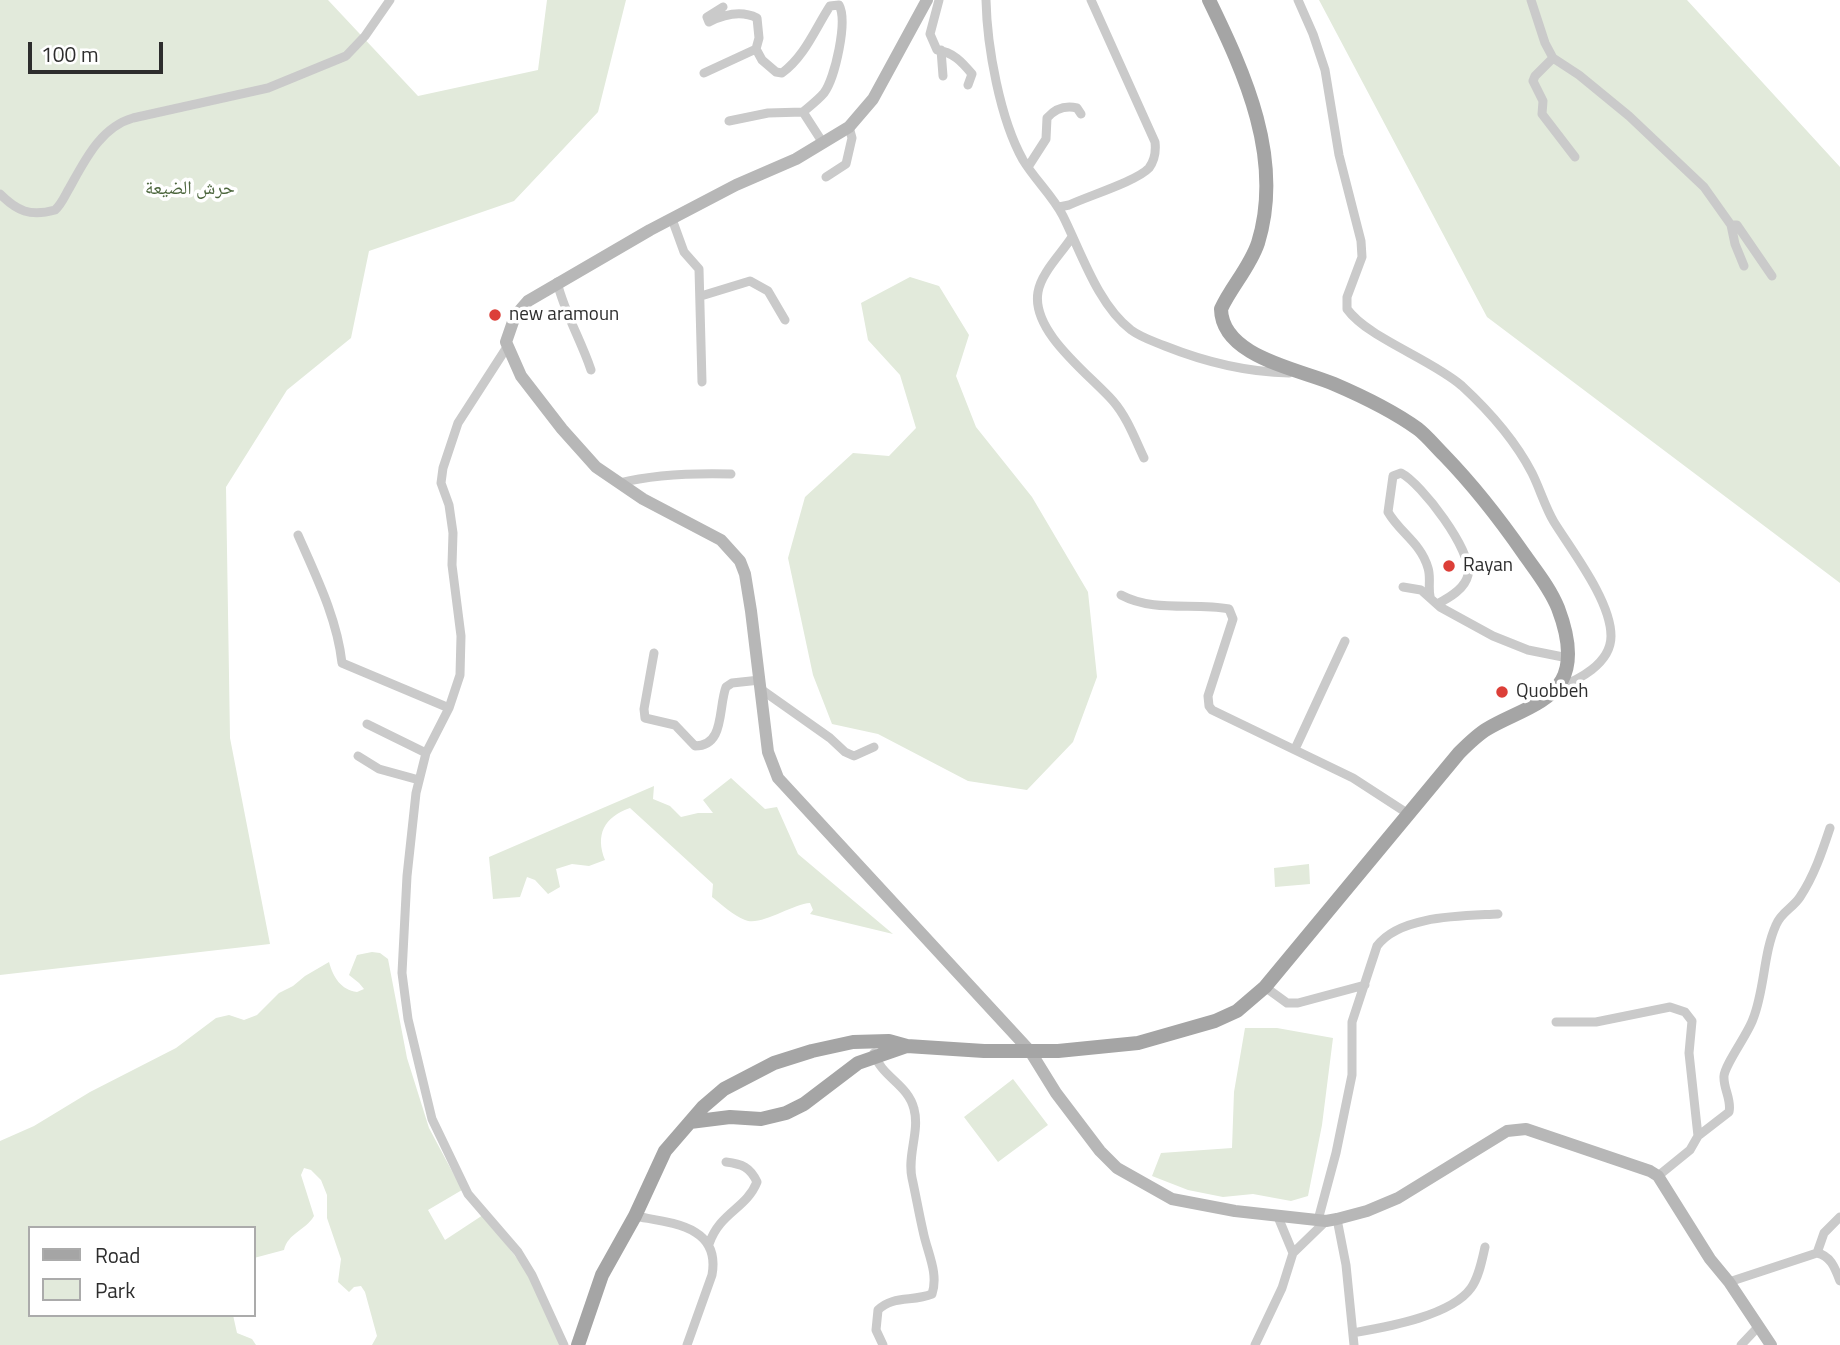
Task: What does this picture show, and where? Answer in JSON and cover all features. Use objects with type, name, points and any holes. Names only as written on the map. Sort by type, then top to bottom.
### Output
[{"type":"main road","points":[[578,1345],[602,1275],[635,1216],[665,1151],[673,1138],[724,1089],[796,1055],[853,1042],[889,1041],[907,1046],[984,1051],[1058,1051],[1138,1042],[1215,1021],[1237,1011],[1265,987],[1468,743],[1488,728],[1555,690],[1566,670],[1568,643],[1558,607],[1542,578],[1469,481],[1419,430],[1396,415],[1333,383],[1302,373],[1243,346],[1231,335],[1221,318],[1221,309],[1226,299],[1257,246],[1263,220],[1265,152],[1252,98],[1209,0]]},
{"type":"main road","points":[[853,1042],[858,1063]]},
{"type":"main road","points":[[690,1122],[730,1117],[761,1119],[786,1113],[804,1104],[858,1063],[907,1046]]},
{"type":"street","points":[[0,194],[13,208],[19,210],[55,210],[89,156],[107,131],[116,124],[268,88],[346,56],[365,36],[390,0]]},
{"type":"street","points":[[564,1345],[532,1275],[518,1252],[468,1194],[436,1129],[426,1100],[408,1019],[402,973],[409,849],[419,780],[426,753],[449,708],[460,675],[461,636],[452,565],[451,517],[441,483],[443,468],[458,424],[507,347],[510,325],[528,301],[557,282],[672,219],[736,185],[796,159],[849,127],[873,99],[927,0]]},
{"type":"street","points":[[939,0],[930,34],[937,50],[947,51],[961,61],[972,74],[968,85]]},
{"type":"street","points":[[986,0],[987,27],[996,78],[1015,142],[1028,167],[1059,207],[1072,237],[1121,322],[1139,336],[1217,364],[1264,373],[1302,373]]},
{"type":"street","points":[[1059,207],[1135,177],[1149,168],[1155,156],[1155,142],[1091,0]]},
{"type":"street","points":[[1297,0],[1313,34],[1325,70],[1339,155],[1361,242],[1362,257],[1347,297],[1348,309],[1357,319],[1379,334],[1447,374],[1489,415],[1520,453],[1555,523],[1598,594],[1611,637],[1607,650],[1592,670],[1555,690]]},
{"type":"street","points":[[1531,0],[1553,58],[1602,93],[1661,144],[1704,187],[1731,225],[1744,266]]},
{"type":"street","points":[[723,8],[707,17],[709,22],[732,14],[747,13],[757,18],[759,38],[756,49],[762,60],[776,72],[782,73],[807,48],[830,6],[839,5],[842,17],[834,74],[823,94],[803,112],[768,113],[729,121]]},
{"type":"street","points":[[704,73],[756,49]]},
{"type":"street","points":[[941,50],[943,76]]},
{"type":"street","points":[[1553,58],[1533,81],[1543,101],[1542,114],[1575,157]]},
{"type":"street","points":[[1028,167],[1046,139],[1047,118],[1054,110],[1069,106],[1077,108],[1081,114]]},
{"type":"street","points":[[803,112],[823,143]]},
{"type":"street","points":[[826,177],[846,164],[852,138],[849,127]]},
{"type":"street","points":[[672,219],[684,252],[699,269],[702,382]]},
{"type":"street","points":[[1731,225],[1737,225],[1772,276]]},
{"type":"street","points":[[1072,237],[1041,280],[1037,295],[1040,316],[1064,352],[1113,401],[1125,418],[1144,458]]},
{"type":"street","points":[[701,296],[750,281],[768,292],[785,320]]},
{"type":"street","points":[[557,282],[569,321],[582,342],[591,370]]},
{"type":"street","points":[[507,347],[522,376],[562,429],[596,467],[643,499],[721,540],[740,561],[751,611],[768,752],[778,778],[1030,1051],[1056,1093],[1100,1151],[1117,1168],[1181,1202],[1278,1217],[1327,1220],[1367,1212],[1390,1202],[1507,1131],[1526,1129],[1658,1176],[1710,1259],[1729,1282],[1771,1345]]},
{"type":"street","points":[[619,483],[685,472],[731,474]]},
{"type":"street","points":[[1430,596],[1427,584],[1429,573],[1421,551],[1388,512],[1393,477],[1401,473],[1415,483],[1458,538],[1466,558],[1468,573],[1464,585],[1437,604]]},
{"type":"street","points":[[298,535],[325,597],[342,663],[449,708]]},
{"type":"street","points":[[1403,587],[1422,590],[1455,617],[1493,636],[1536,652],[1568,658]]},
{"type":"street","points":[[1121,595],[1155,606],[1207,605],[1230,609],[1233,619],[1208,696],[1209,706],[1217,713],[1353,778],[1410,814]]},
{"type":"street","points":[[1295,749],[1345,641]]},
{"type":"street","points":[[654,653],[644,709],[645,718],[675,724],[695,746],[703,746],[715,737],[726,687],[732,683],[761,685],[845,752],[854,756],[874,747]]},
{"type":"street","points":[[367,724],[426,753]]},
{"type":"street","points":[[358,756],[379,769],[419,780]]},
{"type":"street","points":[[1658,1176],[1690,1150],[1698,1136],[1729,1112],[1731,1107],[1724,1083],[1726,1068],[1753,1019],[1776,923],[1782,914],[1798,901],[1812,877],[1830,828]]},
{"type":"street","points":[[1354,1345],[1346,1265],[1327,1220],[1336,1153],[1352,1075],[1352,1022],[1371,959],[1384,937],[1393,932],[1431,920],[1498,914]]},
{"type":"street","points":[[1265,987],[1287,1003],[1298,1003],[1365,985]]},
{"type":"street","points":[[1556,1022],[1596,1022],[1670,1007],[1685,1012],[1692,1021],[1689,1054],[1698,1136]]},
{"type":"street","points":[[872,1041],[875,1057],[885,1073],[906,1091],[914,1108],[911,1171],[935,1285],[932,1294],[922,1298],[895,1300],[885,1303],[877,1310],[876,1330],[883,1345]]},
{"type":"street","points":[[687,1345],[712,1275],[714,1266],[709,1244],[716,1227],[753,1191],[757,1182],[752,1171],[746,1166],[726,1162]]},
{"type":"street","points":[[635,1216],[692,1229],[709,1244]]},
{"type":"street","points":[[1817,1253],[1824,1233],[1840,1216]]},
{"type":"street","points":[[1278,1217],[1293,1253]]},
{"type":"street","points":[[1255,1345],[1282,1288],[1293,1253],[1327,1220]]},
{"type":"street","points":[[1353,1333],[1396,1325],[1453,1304],[1472,1287],[1485,1247]]},
{"type":"street","points":[[1729,1282],[1817,1253],[1830,1260],[1840,1281]]},
{"type":"street","points":[[1741,1345],[1758,1327]]},
{"type":"green space","name":"حرش الضيعة","points":[[0,0],[328,0],[418,96],[538,70],[547,0],[626,0],[598,112],[514,201],[369,251],[351,338],[287,390],[226,487],[230,738],[270,944],[0,975]]},
{"type":"green space","points":[[1319,0],[1687,0],[1840,167],[1840,583],[1487,317]]},
{"type":"green space","points":[[910,277],[939,286],[969,335],[956,376],[976,427],[1032,497],[1088,592],[1097,677],[1073,742],[1027,790],[968,781],[878,734],[832,724],[813,675],[788,558],[805,497],[853,453],[889,456],[916,428],[900,375],[868,340],[861,303]]},
{"type":"green space","points":[[731,778],[765,809],[777,807],[798,854],[893,934],[810,914],[813,910],[810,903],[767,918],[745,920],[712,897],[713,884],[630,808],[614,816],[604,828],[601,843],[605,860],[589,866],[572,864],[556,869],[560,887],[548,894],[535,880],[527,877],[520,897],[493,899],[489,857],[654,786],[653,799],[670,806],[681,817],[713,813],[703,800]]},
{"type":"green space","points":[[1309,864],[1310,884],[1275,887],[1274,868]]},
{"type":"green space","points":[[380,953],[388,959],[407,1058],[429,1128],[462,1190],[428,1210],[445,1240],[483,1215],[530,1275],[561,1345],[372,1345],[377,1336],[365,1292],[361,1286],[354,1287],[349,1292],[338,1282],[341,1259],[327,1218],[327,1195],[321,1180],[311,1170],[304,1168],[301,1175],[314,1216],[289,1240],[284,1250],[256,1257],[256,1226],[28,1226],[28,1317],[233,1317],[237,1333],[252,1339],[256,1345],[0,1345],[0,1141],[34,1126],[90,1092],[176,1048],[216,1018],[229,1015],[244,1020],[257,1015],[279,993],[329,962],[335,978],[342,986],[357,992],[364,989],[349,975],[357,955]]},
{"type":"green space","points":[[1245,1028],[1277,1028],[1333,1038],[1322,1125],[1308,1196],[1291,1201],[1253,1194],[1223,1197],[1188,1190],[1152,1176],[1161,1153],[1232,1148],[1234,1092]]},
{"type":"green space","points":[[1013,1079],[1048,1125],[998,1162],[964,1117]]},
{"type":"place","name":"new aramoun","points":[[495,315]]},
{"type":"place","name":"Rayan","points":[[1449,566]]},
{"type":"place","name":"Quobbeh","points":[[1502,692]]}]
